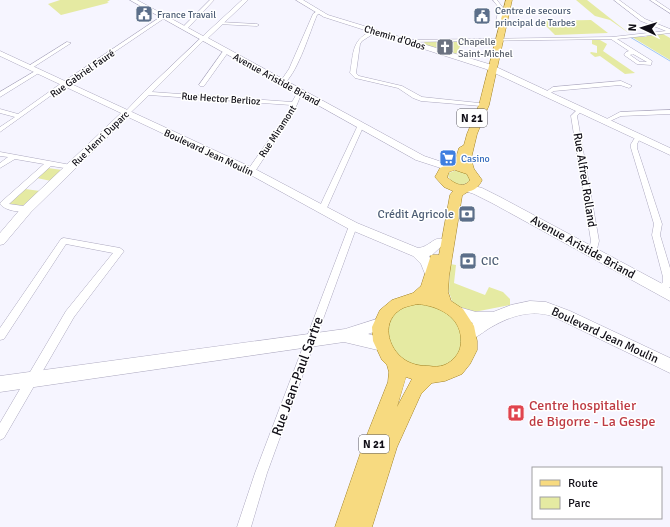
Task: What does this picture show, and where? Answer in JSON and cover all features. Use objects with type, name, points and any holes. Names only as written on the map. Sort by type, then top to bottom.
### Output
[{"type":"main road","name":"N 21","points":[[498,38],[499,25],[506,0]]},
{"type":"main road","name":"N 21","points":[[469,170],[466,159],[472,134],[482,112],[498,38],[509,0]]},
{"type":"main road","name":"N 21","points":[[452,167],[460,163],[471,122],[479,105],[491,68]]},
{"type":"main road","points":[[452,167],[469,170],[473,173],[476,180],[473,186],[464,189],[456,195],[442,276],[441,292],[450,308],[464,322],[469,334],[470,346],[460,365],[451,371],[440,375],[416,373],[405,369],[387,354],[382,344],[380,324],[385,313],[394,305],[405,300],[418,298],[424,295],[428,289],[440,242],[445,181],[444,170],[452,167]]},
{"type":"main road","points":[[445,181],[464,189]]},
{"type":"main road","points":[[418,298],[436,301],[450,308]]},
{"type":"main road","name":"N 21","points":[[346,527],[375,440],[397,382],[398,372],[395,362]]},
{"type":"main road","name":"N 21","points":[[361,527],[388,444],[415,388],[428,375]]},
{"type":"street","name":"Avenue Aristide Briand","points":[[133,0],[420,158],[433,167],[445,181]]},
{"type":"street","points":[[185,28],[212,0]]},
{"type":"street","points":[[204,38],[245,0]]},
{"type":"street","name":"Chemin d'Odos","points":[[299,0],[326,16],[408,41],[422,43],[491,68],[670,152]]},
{"type":"street","points":[[495,0],[501,8],[498,21],[499,25]]},
{"type":"street","points":[[616,0],[643,20],[670,31]]},
{"type":"street","points":[[652,0],[670,12]]},
{"type":"street","points":[[283,82],[292,69],[315,14],[319,12]]},
{"type":"street","name":"Rue Gabriel Fauré","points":[[0,130],[65,83],[164,17]]},
{"type":"street","points":[[220,24],[256,25]]},
{"type":"street","points":[[374,31],[360,40],[358,44],[353,73],[357,77],[399,87],[406,90],[413,96],[422,99],[479,105]]},
{"type":"street","points":[[422,43],[498,38],[612,38],[670,31]]},
{"type":"street","name":"Rue Henri Duparc","points":[[0,241],[27,209],[204,38]]},
{"type":"street","points":[[612,38],[634,52]]},
{"type":"street","points":[[30,67],[69,43]]},
{"type":"street","points":[[202,85],[226,51]]},
{"type":"street","name":"Boulevard Jean Moulin","points":[[0,53],[251,171],[353,226],[417,254],[426,261],[432,275]]},
{"type":"street","points":[[0,95],[39,71]]},
{"type":"street","points":[[546,93],[553,89],[621,83],[629,86]]},
{"type":"street","name":"Rue Hector Berlioz","points":[[146,94],[295,104]]},
{"type":"street","name":"Rue Miramont","points":[[251,171],[290,114],[298,96],[304,94]]},
{"type":"street","name":"Rue Alfred Rolland","points":[[580,109],[574,116],[595,241],[592,252]]},
{"type":"street","points":[[0,111],[20,116]]},
{"type":"street","points":[[606,121],[620,114],[670,112]]},
{"type":"street","points":[[322,210],[361,125]]},
{"type":"street","points":[[638,137],[634,144],[634,148],[658,224],[656,235],[668,277],[665,293]]},
{"type":"street","points":[[0,154],[71,167]]},
{"type":"street","points":[[0,166],[13,156]]},
{"type":"street","name":"Avenue Aristide Briand","points":[[420,158],[438,165],[452,167]]},
{"type":"street","points":[[27,209],[6,206],[4,204],[50,163]]},
{"type":"street","name":"Avenue Aristide Briand","points":[[476,180],[481,188],[496,200]]},
{"type":"street","name":"Avenue Aristide Briand","points":[[464,189],[473,190],[496,200],[665,293]]},
{"type":"street","name":"Rue Jean-Paul Sartre","points":[[244,527],[261,473],[353,226]]},
{"type":"street","points":[[0,336],[64,241],[120,251],[70,314],[0,434]]},
{"type":"street","points":[[417,254],[428,252],[440,242]]},
{"type":"street","name":"Boulevard Jean Moulin","points":[[450,308],[476,318],[492,318],[531,307],[552,310],[670,366]]},
{"type":"street","name":"Boulevard Jean Moulin","points":[[469,334],[492,318]]},
{"type":"street","points":[[0,384],[345,335],[380,324]]},
{"type":"street","points":[[345,335],[382,344]]},
{"type":"green space","points":[[60,0],[110,0],[107,2],[109,3],[61,15],[48,4]]},
{"type":"green space","points":[[576,0],[587,0],[630,34],[610,20],[595,16]]},
{"type":"green space","points":[[591,20],[608,33],[555,35],[541,21]]},
{"type":"green space","points":[[663,34],[670,38],[670,60],[632,37],[647,37],[646,36]]},
{"type":"green space","points":[[592,40],[600,40],[607,44],[603,51],[635,73],[625,74],[600,56],[595,57],[590,53],[597,53],[597,46],[592,44]]},
{"type":"green space","points":[[463,41],[456,54],[426,45],[424,42]]},
{"type":"green space","points":[[48,168],[62,170],[51,181],[37,178]]},
{"type":"green space","points":[[454,171],[465,173],[470,179],[469,181],[463,184],[453,183],[448,176],[449,173]]},
{"type":"green space","points":[[25,189],[40,191],[24,206],[9,204]]},
{"type":"green space","points":[[450,264],[456,265],[454,283],[485,295],[489,287],[503,292],[510,299],[510,305],[474,312],[457,306],[452,301],[449,292]]},
{"type":"green space","points":[[408,303],[424,303],[448,311],[463,332],[460,353],[446,365],[433,370],[419,369],[409,365],[394,351],[387,333],[388,323],[394,313]]},
{"type":"waterway","points":[[630,37],[670,61]]},
{"type":"place","name":"France Travail","points":[[144,14]]},
{"type":"place","name":"Centre de secours principal de Tarbes","points":[[482,16]]},
{"type":"place","name":"Chapelle Saint-Michel","points":[[445,47]]},
{"type":"place","name":"Casino","points":[[448,158]]},
{"type":"place","name":"Crédit Agricole","points":[[467,214]]},
{"type":"place","name":"CIC","points":[[468,261]]},
{"type":"place","name":"Centre hospitalier de Bigorre - La Gespe","points":[[516,413]]}]
